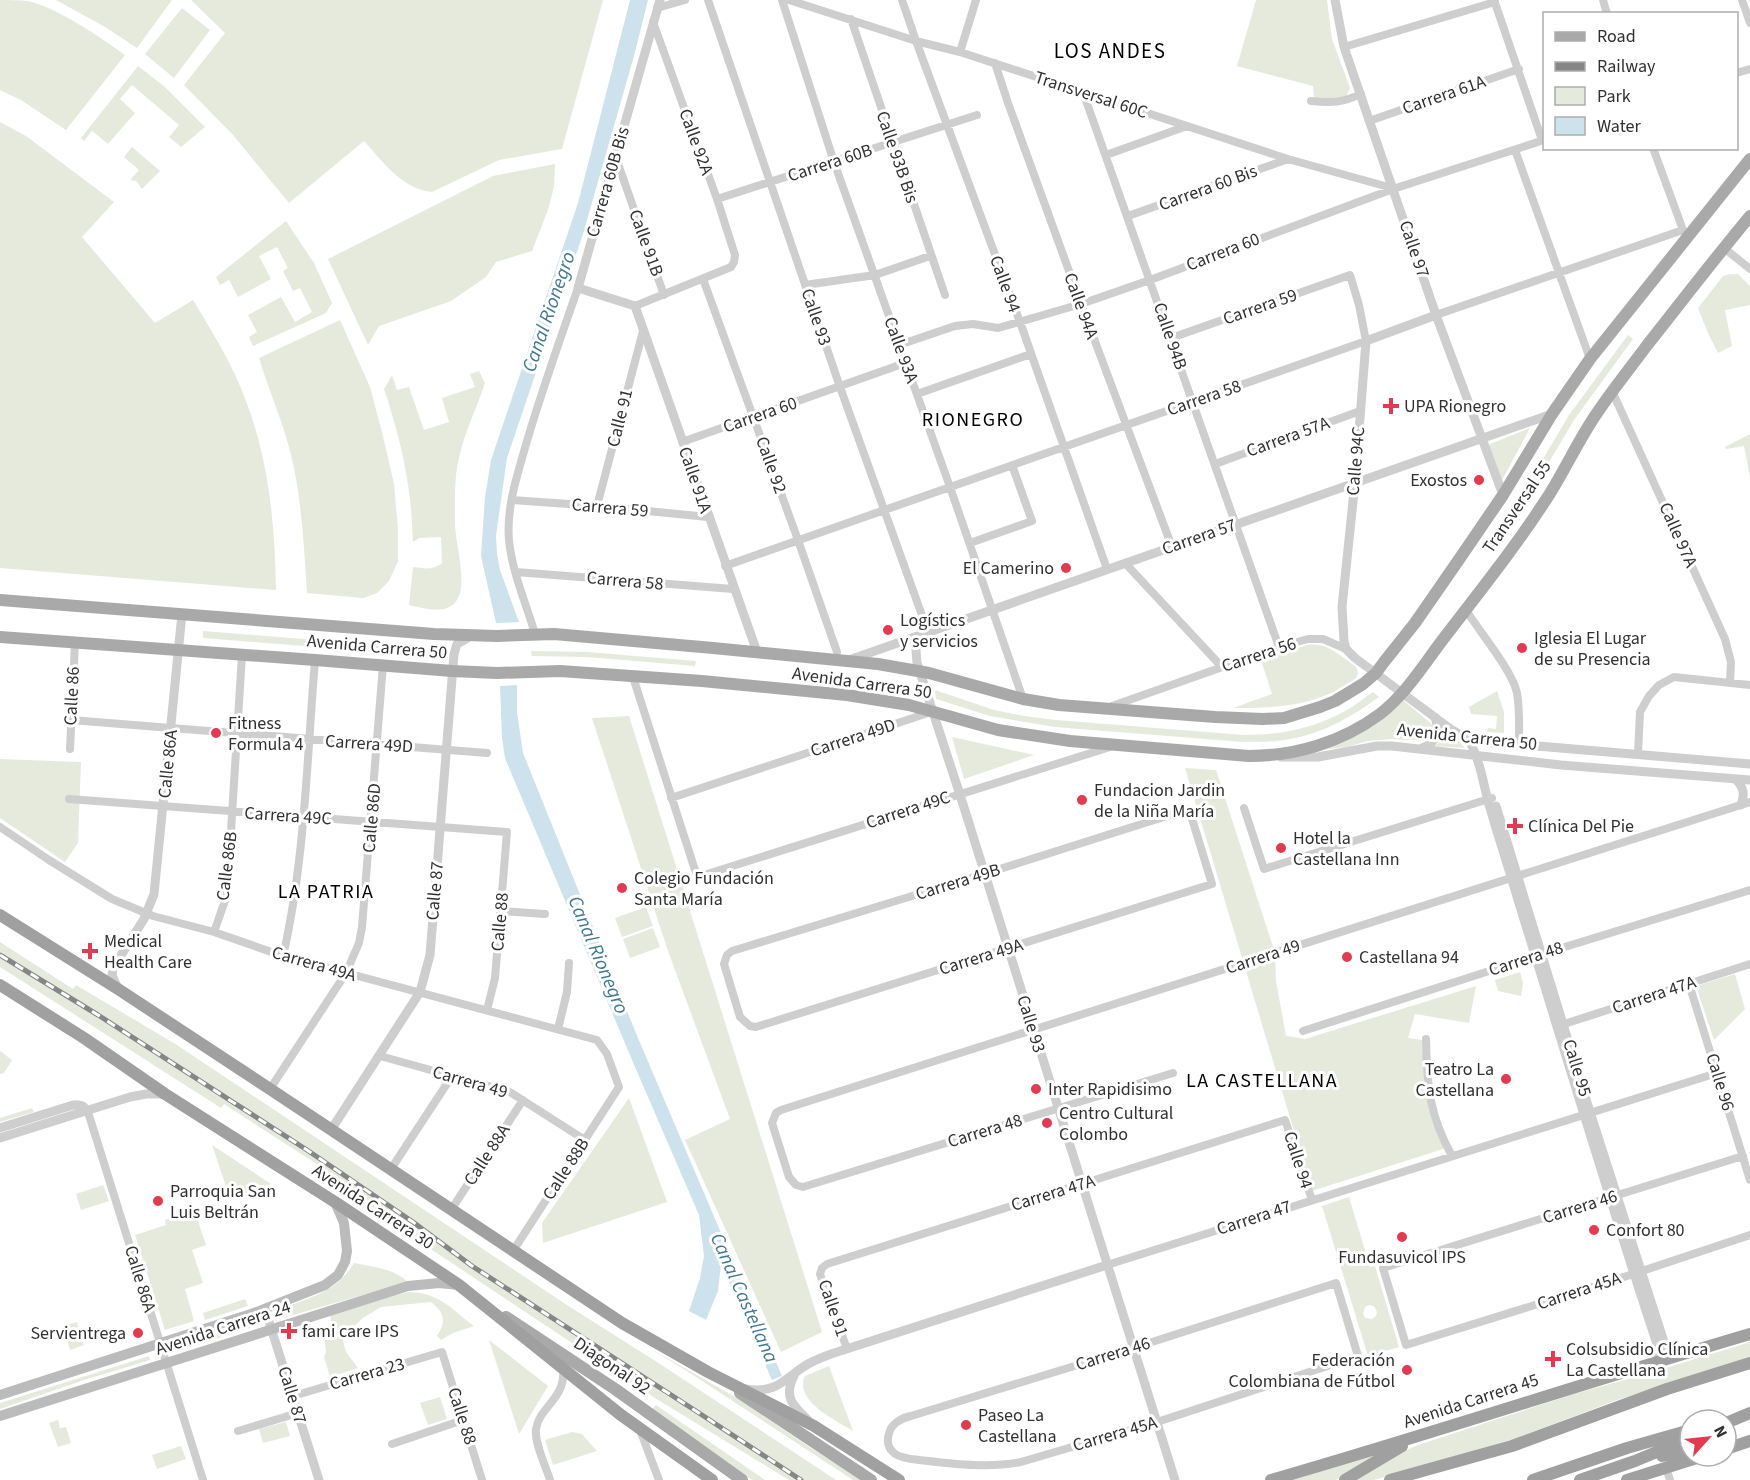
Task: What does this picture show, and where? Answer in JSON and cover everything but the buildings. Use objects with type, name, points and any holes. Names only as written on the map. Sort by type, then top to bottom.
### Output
[{"type":"highway","points":[[0,915],[118,989],[622,1323],[708,1372],[814,1426],[900,1480]]},
{"type":"highway","name":"Avenida Carrera 30","points":[[0,985],[459,1285],[639,1429],[712,1480]]},
{"type":"highway","name":"Avenida Carrera 45","points":[[1271,1480],[1750,1334]]},
{"type":"highway","points":[[1390,1480],[1521,1443],[1667,1389],[1750,1363]]},
{"type":"highway","points":[[1533,1480],[1678,1433]]},
{"type":"highway","points":[[1345,1480],[1416,1437]]},
{"type":"highway","points":[[1580,1480],[1678,1443]]},
{"type":"highway","points":[[1635,1461],[1678,1452]]},
{"type":"highway","points":[[1627,1480],[1668,1474]]},
{"type":"main road","name":"Transversal 55","points":[[1376,673],[1431,601],[1503,495],[1552,414],[1590,359],[1686,232],[1750,159]]},
{"type":"main road","name":"Transversal 55","points":[[1267,756],[1336,740],[1361,727],[1382,712],[1402,693],[1466,610],[1550,494],[1596,414],[1612,391],[1750,216]]},
{"type":"main road","name":"Avenida Carrera 50","points":[[0,600],[471,636],[535,634],[757,652],[920,671],[1023,699],[1059,705],[1215,717],[1263,719],[1302,714],[1335,701],[1376,673]]},
{"type":"main road","name":"Avenida Carrera 50","points":[[0,637],[452,671],[497,673],[547,671],[633,676],[847,695],[909,705],[1014,733],[1070,741],[1267,756]]},
{"type":"main road","name":"Avenida Carrera 24","points":[[0,1395],[266,1310],[325,1285],[338,1275],[345,1262],[347,1242],[344,1223],[335,1202]]},
{"type":"main road","name":"Avenida Carrera 24","points":[[0,1416],[408,1286],[439,1283],[459,1285]]},
{"type":"main road","name":"Diagonal 92","points":[[459,1285],[615,1389],[742,1480]]},
{"type":"main road","points":[[708,1372],[871,1480]]},
{"type":"street","points":[[658,4],[686,0]]},
{"type":"street","name":"Calle 93","points":[[708,0],[840,387],[928,632]]},
{"type":"street","name":"Calle 93A","points":[[782,0],[834,162],[1023,699]]},
{"type":"street","name":"Transversal 60C","points":[[789,0],[916,41],[995,63],[1288,159],[1393,189]]},
{"type":"street","name":"Calle 94","points":[[902,0],[946,126],[1020,322],[1107,569]]},
{"type":"street","points":[[960,52],[976,0]]},
{"type":"street","name":"Calle 97","points":[[1335,0],[1344,47],[1369,121],[1436,315],[1503,495]]},
{"type":"street","points":[[1742,0],[1750,23]]},
{"type":"street","points":[[1344,47],[1495,1],[1543,140]]},
{"type":"street","name":"Carrera 60B Bis","points":[[535,634],[509,542],[509,525],[516,478],[578,288],[658,4]]},
{"type":"street","name":"Calle 93B Bis","points":[[851,19],[945,295]]},
{"type":"street","name":"Calle 92A","points":[[653,22],[735,255],[731,267],[703,279]]},
{"type":"street","name":"Calle 94A","points":[[995,63],[1081,304],[1172,547]]},
{"type":"street","name":"Carrera 61A","points":[[1369,121],[1519,69]]},
{"type":"street","name":"Calle 94B","points":[[1083,92],[1279,647]]},
{"type":"street","points":[[1311,101],[1332,103],[1347,101],[1360,94]]},
{"type":"street","name":"Carrera 60B","points":[[717,199],[977,115]]},
{"type":"street","points":[[1106,155],[1187,126]]},
{"type":"street","name":"Carrera 60","points":[[899,345],[964,324],[998,328],[1081,304],[1393,189],[1543,140]]},
{"type":"street","points":[[1515,150],[1590,359]]},
{"type":"street","points":[[1654,150],[1686,232]]},
{"type":"street","name":"Calle 91B","points":[[616,158],[664,295]]},
{"type":"street","name":"Carrera 60 Bis","points":[[1128,216],[1288,159]]},
{"type":"street","name":"Carrera 58","points":[[725,566],[1436,315],[1686,232]]},
{"type":"street","points":[[1724,248],[1750,269]]},
{"type":"street","points":[[805,285],[875,275],[930,256]]},
{"type":"street","name":"Carrera 59","points":[[1171,338],[1350,275]]},
{"type":"street","name":"Calle 94C","points":[[1346,649],[1342,634],[1342,607],[1366,341],[1350,275]]},
{"type":"street","points":[[578,288],[635,306],[703,279]]},
{"type":"street","name":"Calle 92","points":[[703,279],[837,652]]},
{"type":"street","name":"Calle 91A","points":[[635,306],[757,652]]},
{"type":"street","name":"Calle 91","points":[[597,506],[643,330]]},
{"type":"street","points":[[917,394],[1030,354]]},
{"type":"street","name":"Carrera 60","points":[[682,442],[905,363]]},
{"type":"street","name":"Calle 97A","points":[[1612,391],[1725,639],[1731,662],[1730,683]]},
{"type":"street","name":"Carrera 57A","points":[[1215,464],[1360,411]]},
{"type":"street","name":"Carrera 57","points":[[846,661],[1552,414]]},
{"type":"street","points":[[970,543],[1032,521],[1012,465]]},
{"type":"street","name":"Carrera 59","points":[[512,500],[708,518]]},
{"type":"street","points":[[1125,563],[1222,667]]},
{"type":"street","name":"Carrera 58","points":[[516,572],[733,589]]},
{"type":"street","points":[[1466,610],[1509,674],[1516,691],[1519,711],[1519,744]]},
{"type":"street","name":"Calle 86A","points":[[147,913],[154,894],[182,614]]},
{"type":"street","name":"Calle 87","points":[[331,1130],[420,992],[430,955],[454,648],[456,644],[471,636]]},
{"type":"street","name":"Calle 93","points":[[915,637],[915,655],[932,711],[1175,1480]]},
{"type":"street","name":"Carrera 56","points":[[1106,708],[1279,647],[1315,639],[1331,641],[1346,649],[1402,693]]},
{"type":"street","name":"Calle 86","points":[[70,749],[75,642]]},
{"type":"street","name":"Calle 86B","points":[[214,932],[227,895],[243,655]]},
{"type":"street","points":[[283,956],[292,918],[315,660]]},
{"type":"street","name":"Calle 86D","points":[[270,1089],[346,973],[359,943],[372,822],[382,665]]},
{"type":"street","points":[[633,676],[671,798]]},
{"type":"street","points":[[1638,754],[1640,712],[1649,696],[1659,685],[1674,677],[1750,685]]},
{"type":"street","name":"Avenida Carrera 50","points":[[1402,693],[1468,739],[1750,765]]},
{"type":"street","name":"Carrera 49D","points":[[671,798],[932,711]]},
{"type":"street","points":[[1420,748],[1427,747],[1436,737],[1438,731],[1434,717]]},
{"type":"street","name":"Carrera 49D","points":[[71,720],[487,753]]},
{"type":"street","name":"Calle 95","points":[[1468,739],[1490,798],[1638,1272],[1665,1347],[1674,1357]]},
{"type":"street","name":"Carrera 49C","points":[[671,798],[694,867],[699,874],[709,874],[1117,745]]},
{"type":"street","name":"Avenida Carrera 50","points":[[1267,756],[1318,757],[1377,746],[1420,748],[1561,765],[1750,780]]},
{"type":"street","points":[[1735,779],[1744,790],[1746,804]]},
{"type":"street","points":[[1244,808],[1264,869],[1490,798]]},
{"type":"street","name":"Carrera 49C","points":[[69,799],[507,832]]},
{"type":"street","name":"Carrera 49","points":[[796,1185],[789,1177],[772,1122],[776,1113],[781,1110],[1746,804]]},
{"type":"street","name":"Carrera 49B","points":[[750,1026],[740,1017],[724,964],[727,955],[732,951],[1189,809],[1212,884]]},
{"type":"street","name":"Carrera 49A","points":[[0,827],[112,898],[147,913],[214,932],[283,956],[597,1040],[607,1054],[619,1087]]},
{"type":"street","name":"Calle 88","points":[[487,1010],[495,978],[507,832]]},
{"type":"street","name":"Carrera 49A","points":[[750,1026],[756,1027],[1212,884]]},
{"type":"street","name":"Carrera 48","points":[[1303,1031],[1750,890]]},
{"type":"street","points":[[500,910],[545,914]]},
{"type":"street","points":[[118,989],[112,975],[113,968],[147,913]]},
{"type":"street","points":[[558,1029],[567,993],[569,963]]},
{"type":"street","name":"Carrera 47A","points":[[1560,1025],[1750,964]]},
{"type":"street","name":"Calle 96","points":[[1689,984],[1749,1170],[1750,1180]]},
{"type":"street","points":[[1426,1039],[1427,1079],[1431,1104],[1441,1136],[1452,1156]]},
{"type":"street","name":"Carrera 49","points":[[380,1056],[510,1092],[585,1140]]},
{"type":"street","name":"Carrera 48","points":[[796,1185],[803,1187],[1173,1073]]},
{"type":"street","name":"Carrera 47","points":[[741,1389],[764,1390],[786,1382],[808,1364],[847,1349],[1717,1073]]},
{"type":"street","points":[[391,1169],[452,1076]]},
{"type":"street","name":"Calle 88B","points":[[513,1251],[619,1087]]},
{"type":"street","points":[[0,1138],[136,1096],[165,1094]]},
{"type":"street","name":"Calle 88A","points":[[451,1210],[523,1100]]},
{"type":"street","points":[[0,1128],[73,1105],[79,1104],[88,1112]]},
{"type":"street","name":"Calle 86A","points":[[88,1112],[203,1480]]},
{"type":"street","name":"Calle 94","points":[[1285,1120],[1311,1200]]},
{"type":"street","name":"Carrera 47A","points":[[822,1268],[827,1264],[1285,1120]]},
{"type":"street","name":"Carrera 46","points":[[1406,1345],[1383,1268],[1743,1156]]},
{"type":"street","name":"Carrera 45A","points":[[1406,1345],[1750,1234]]},
{"type":"street","name":"Calle 91","points":[[822,1268],[820,1274],[847,1349]]},
{"type":"street","name":"Calle 95","points":[[1638,1272],[1658,1344],[1658,1361]]},
{"type":"street","name":"Carrera 46","points":[[891,1427],[899,1420],[911,1416],[1336,1283],[1358,1356]]},
{"type":"street","name":"Calle 87","points":[[266,1310],[319,1480]]},
{"type":"street","name":"Calle 88","points":[[442,1352],[483,1480]]},
{"type":"street","name":"Carrera 23","points":[[293,1396],[442,1352]]},
{"type":"street","name":"Carrera 45A","points":[[891,1427],[888,1436],[889,1445],[893,1452],[903,1458],[990,1467],[1021,1462],[1157,1422],[1358,1356]]},
{"type":"street","points":[[548,1480],[536,1427],[560,1390],[564,1380],[563,1369]]},
{"type":"street","points":[[795,1374],[790,1384],[789,1396],[796,1408],[814,1426]]},
{"type":"street","points":[[238,1431],[298,1413]]},
{"type":"street","points":[[392,1444],[463,1420]]},
{"type":"street","points":[[639,1429],[659,1480]]},
{"type":"green space","points":[[0,0],[28,1],[52,10],[125,55],[66,130],[21,100],[0,90]]},
{"type":"green space","points":[[56,0],[172,0],[137,48]]},
{"type":"green space","points":[[191,0],[603,0],[562,149],[499,160],[432,192],[411,186],[402,180],[364,141],[289,203],[233,135],[184,85],[225,33]]},
{"type":"green space","points":[[1256,0],[1327,0],[1332,39],[1350,88],[1346,97],[1314,98],[1313,86],[1237,66]]},
{"type":"green space","points":[[182,8],[210,30],[174,78],[145,54]]},
{"type":"green space","points":[[138,66],[165,87],[205,127],[181,147],[169,137],[179,125],[132,85],[120,99],[135,113],[108,144],[92,131],[84,141],[81,138]]},
{"type":"green space","points":[[0,122],[26,136],[114,202],[82,237],[155,323],[193,300],[208,325],[241,388],[260,447],[272,518],[276,590],[0,568]]},
{"type":"green space","points":[[132,147],[160,171],[142,189],[136,181],[130,180],[139,170],[124,157]]},
{"type":"green space","points":[[555,164],[554,187],[548,210],[532,251],[496,262],[486,277],[451,301],[379,326],[368,345],[328,259],[493,176]]},
{"type":"green space","points":[[286,221],[314,263],[332,303],[326,313],[253,346],[249,337],[257,332],[248,315],[281,297],[295,322],[312,312],[300,288],[293,291],[283,271],[288,268],[277,247],[259,256],[271,279],[238,297],[229,280],[220,285],[216,277]]},
{"type":"green space","points":[[1738,274],[1750,286],[1750,305],[1725,310],[1732,346],[1718,353],[1698,308],[1723,276]]},
{"type":"green space","points":[[340,320],[370,387],[394,484],[398,529],[398,561],[389,581],[377,593],[363,598],[307,593],[302,525],[292,459],[259,358]]},
{"type":"green space","points":[[1628,335],[1633,339],[1574,420],[1501,538],[1496,534],[1569,415]]},
{"type":"green space","points":[[479,371],[485,383],[467,430],[457,466],[455,523],[461,574],[460,593],[453,605],[447,608],[428,609],[409,605],[413,567],[431,568],[442,563],[441,537],[419,538],[413,542],[406,472],[384,389],[392,375],[397,390],[409,387],[424,430],[449,422],[442,398],[475,387],[470,374]]},
{"type":"green space","points":[[1530,428],[1501,482],[1488,445]]},
{"type":"green space","points":[[1750,434],[1750,477],[1744,446],[1726,449],[1725,447]]},
{"type":"green space","points":[[203,631],[426,649],[426,656],[203,638]]},
{"type":"green space","points":[[1307,645],[1321,645],[1333,651],[1356,667],[1357,677],[1332,692],[1305,702],[1276,707],[1233,708],[1272,694],[1261,660]]},
{"type":"green space","points":[[531,651],[588,652],[696,661],[695,666],[587,657],[532,656]]},
{"type":"green space","points":[[935,690],[994,710],[1024,716],[1244,735],[1270,734],[1308,727],[1345,711],[1373,692],[1379,697],[1350,716],[1318,732],[1282,740],[1243,742],[1055,727],[990,716],[936,699]]},
{"type":"green space","points":[[1497,691],[1504,712],[1504,733],[1487,732],[1488,728],[1496,729],[1497,716],[1471,714],[1469,707]]},
{"type":"green space","points":[[1403,700],[1434,726],[1435,732],[1428,741],[1392,739],[1319,750]]},
{"type":"green space","points":[[629,716],[822,1332],[781,1352],[685,1140],[730,1119],[668,951],[592,718]]},
{"type":"green space","points":[[1443,730],[1465,748],[1433,746],[1442,738]]},
{"type":"green space","points":[[952,737],[1034,755],[964,779]]},
{"type":"green space","points":[[0,759],[81,762],[78,843],[65,862],[0,818]]},
{"type":"green space","points":[[1185,768],[1216,770],[1275,953],[1276,981],[1286,1036],[1305,1039],[1476,986],[1469,1023],[1415,1014],[1408,1038],[1422,1040],[1430,1109],[1446,1148],[1312,1191]]},
{"type":"green space","points":[[646,907],[653,926],[622,937],[615,918]]},
{"type":"green space","points":[[653,928],[660,947],[630,958],[623,939]]},
{"type":"green space","points":[[0,942],[73,989],[76,985],[177,1045],[570,1307],[836,1480],[789,1480],[655,1398],[399,1228],[369,1204],[323,1175],[326,1170],[224,1104],[221,1108],[0,967]]},
{"type":"green space","points":[[1520,972],[1523,983],[1521,996],[1498,991],[1495,980]]},
{"type":"green space","points":[[1735,974],[1745,1009],[1714,1040],[1696,986]]},
{"type":"green space","points":[[0,1051],[12,1060],[4,1073],[0,1074]]},
{"type":"green space","points":[[629,1098],[667,1202],[543,1243],[542,1223]]},
{"type":"green space","points":[[32,1108],[34,1112],[0,1122],[0,1118]]},
{"type":"green space","points":[[212,1145],[271,1184],[230,1198]]},
{"type":"green space","points":[[103,1185],[109,1201],[81,1210],[76,1194]]},
{"type":"green space","points":[[1349,1197],[1370,1267],[1375,1266],[1399,1347],[1368,1356],[1322,1206]],"holes":[[[1374,1306],[1376,1316],[1372,1319],[1365,1318],[1363,1314],[1365,1307]]]},
{"type":"green space","points":[[193,1206],[206,1245],[192,1250],[203,1283],[185,1289],[194,1321],[165,1330],[135,1235],[166,1225],[165,1220],[177,1216],[176,1212]]},
{"type":"green space","points":[[354,1263],[389,1271],[408,1282],[286,1317],[283,1308],[313,1297],[331,1287],[340,1281]]},
{"type":"green space","points":[[409,1292],[437,1298],[474,1326],[441,1340],[437,1336],[443,1317],[439,1309],[431,1302],[381,1307],[363,1318],[342,1337],[346,1352],[358,1368],[330,1377],[324,1357],[326,1352],[324,1333],[332,1326],[330,1315]]},
{"type":"green space","points":[[245,1299],[248,1306],[205,1320],[203,1313]]},
{"type":"green space","points":[[77,1322],[84,1345],[70,1350],[63,1326]]},
{"type":"green space","points":[[249,1325],[250,1328],[182,1350],[180,1347]]},
{"type":"green space","points":[[489,1340],[548,1386],[519,1434]]},
{"type":"green space","points":[[1750,1342],[1750,1357],[1614,1401],[1520,1437],[1374,1480],[1355,1480],[1418,1445],[1574,1394]]},
{"type":"green space","points":[[646,1346],[737,1398],[863,1480],[853,1480]]},
{"type":"green space","points":[[149,1356],[150,1360],[0,1409],[0,1403]]},
{"type":"green space","points":[[829,1366],[853,1431],[818,1409],[805,1394],[803,1385],[805,1376]]},
{"type":"green space","points":[[440,1397],[447,1419],[428,1425],[420,1403]]},
{"type":"green space","points":[[656,1405],[765,1480],[752,1480],[740,1472],[652,1409]]},
{"type":"green space","points":[[58,1420],[60,1428],[66,1427],[71,1443],[58,1447],[49,1423]]},
{"type":"green space","points":[[286,1422],[290,1436],[263,1443],[259,1429]]},
{"type":"green space","points":[[572,1432],[582,1434],[597,1451],[553,1465],[545,1440]]},
{"type":"green space","points":[[181,1446],[186,1459],[157,1469],[152,1455]]},
{"type":"green space","points":[[1382,1452],[1336,1480],[1293,1480]]},
{"type":"water","name":"Canal Rionegro","points":[[630,0],[648,0],[634,56],[583,234],[507,458],[496,536],[497,554],[500,570],[519,622],[496,623],[481,556],[485,497],[491,460],[578,203]]},
{"type":"water","points":[[517,685],[517,712],[523,753],[635,1031],[782,1376],[772,1380],[721,1264],[718,1291],[706,1320],[689,1311],[700,1278],[704,1256],[699,1215],[505,758],[500,686]]},
{"type":"railway","points":[[0,955],[98,1015],[307,1150],[413,1222],[472,1266],[801,1480]]},
{"type":"place","name":"UPA Rionegro","points":[[1391,406]]},
{"type":"place","name":"Exostos","points":[[1479,480]]},
{"type":"place","name":"El Camerino","points":[[1066,568]]},
{"type":"place","name":"Logístics y servicios","points":[[888,630]]},
{"type":"place","name":"Iglesia El Lugar de su Presencia","points":[[1522,648]]},
{"type":"place","name":"Fitness Formula 4","points":[[216,733]]},
{"type":"place","name":"Fundacion Jardin de la Niña María","points":[[1082,800]]},
{"type":"place","name":"Clínica Del Pie","points":[[1515,826]]},
{"type":"place","name":"Hotel la Castellana Inn","points":[[1281,848]]},
{"type":"place","name":"Colegio Fundación Santa María","points":[[622,888]]},
{"type":"place","name":"Medical Health Care","points":[[90,951]]},
{"type":"place","name":"Castellana 94","points":[[1347,957]]},
{"type":"place","name":"Teatro La Castellana","points":[[1506,1079]]},
{"type":"place","name":"Inter Rapidisimo","points":[[1036,1089]]},
{"type":"place","name":"Centro Cultural Colombo","points":[[1047,1123]]},
{"type":"place","name":"Parroquia San Luis Beltrán","points":[[158,1201]]},
{"type":"place","name":"Confort 80","points":[[1594,1230]]},
{"type":"place","name":"Fundasuvicol IPS","points":[[1402,1237]]},
{"type":"place","name":"fami care IPS","points":[[289,1331]]},
{"type":"place","name":"Servientrega","points":[[138,1333]]},
{"type":"place","name":"Colsubsidio Clínica La Castellana","points":[[1553,1359]]},
{"type":"place","name":"Federación Colombiana de Fútbol","points":[[1407,1370]]},
{"type":"place","name":"Paseo La Castellana","points":[[966,1425]]},
{"type":"district","name":"LOS ANDES","points":[[1110,51]]},
{"type":"district","name":"RIONEGRO","points":[[973,420]]},
{"type":"district","name":"LA PATRIA","points":[[326,892]]},
{"type":"district","name":"LA CASTELLANA","points":[[1262,1081]]},
{"type":"water label","name":"Canal Castellana","points":[[744,1298]]}]
